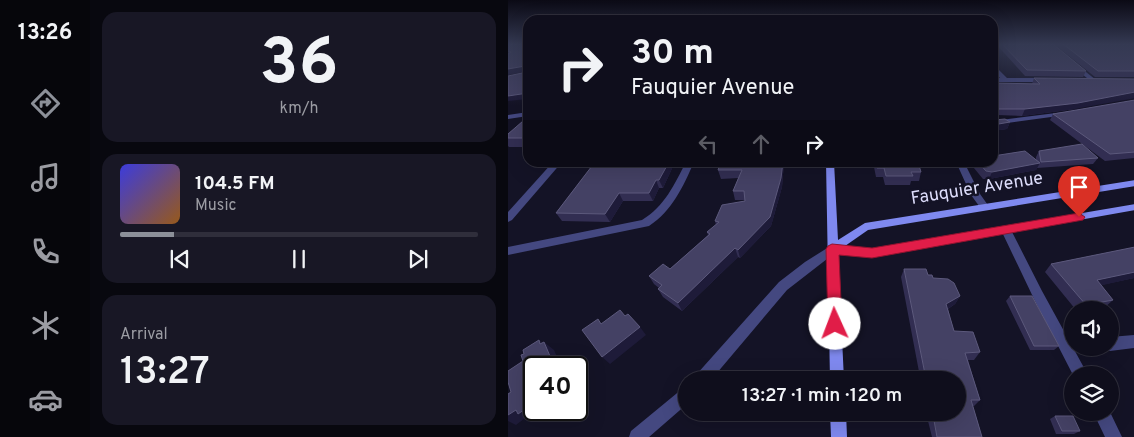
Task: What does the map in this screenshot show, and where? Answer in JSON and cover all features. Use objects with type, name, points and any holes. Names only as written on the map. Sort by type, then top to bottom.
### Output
[{"type":"street","points":[[1074,64],[1094,81]]},
{"type":"street","points":[[998,72],[1005,80]]},
{"type":"street","points":[[998,80],[1054,80]]},
{"type":"street","points":[[1084,81],[1102,81]]},
{"type":"street","points":[[998,123],[1075,113]]},
{"type":"street","points":[[508,117],[523,115]]},
{"type":"street","points":[[508,218],[554,167]]},
{"type":"street","points":[[508,251],[645,222],[658,216],[675,194],[688,167]]},
{"type":"street","points":[[830,167],[837,371]]},
{"type":"street","points":[[962,167],[976,196],[985,208]]},
{"type":"street","name":"Fauquier Avenue","points":[[709,371],[783,286],[809,265],[865,227],[1134,183]]},
{"type":"street","points":[[832,249],[872,253],[1134,207]]},
{"type":"street","points":[[1006,230],[1064,337]]},
{"type":"street","points":[[1119,343],[1134,341]]},
{"type":"street","points":[[638,437],[678,402]]},
{"type":"street","points":[[838,421],[839,437]]},
{"type":"street","points":[[1106,421],[1114,437]]},
{"type":"building","points":[[508,64],[523,64],[523,66],[508,69]]},
{"type":"building","points":[[1022,64],[1078,64],[1086,71],[1027,70]]},
{"type":"building","points":[[1089,64],[1135,64],[1135,71],[1098,71]]},
{"type":"building","points":[[523,73],[523,94],[508,96],[508,76]]},
{"type":"building","points":[[1034,78],[1135,79],[1135,92],[1078,103],[1025,109],[998,109],[998,83],[1040,84]]},
{"type":"building","points":[[1135,100],[1135,152],[1110,154],[1053,114]]},
{"type":"building","points":[[1005,119],[1010,122],[998,124],[998,120]]},
{"type":"building","points":[[523,121],[523,138],[508,138],[508,134]]},
{"type":"building","points":[[1082,144],[1098,158],[1041,162],[1039,151]]},
{"type":"building","points":[[1025,151],[1040,163],[992,172],[986,171],[982,167],[998,167],[998,155]]},
{"type":"building","points":[[591,167],[666,167],[649,193],[619,193],[605,214],[556,213]]},
{"type":"building","points":[[719,167],[782,167],[770,217],[738,250],[735,248],[678,303],[658,289],[662,285],[649,276],[663,264],[670,269],[710,234],[707,232],[719,222],[715,221],[722,205],[745,201],[744,191],[733,191],[742,170],[718,170]]},
{"type":"building","points":[[920,167],[921,172],[911,172],[913,176],[886,176],[884,168],[877,168]]},
{"type":"building","points":[[1135,247],[1135,272],[1097,280],[1113,300],[1083,301],[1051,264]]},
{"type":"building","points":[[904,269],[926,269],[928,275],[932,275],[933,278],[948,279],[954,283],[960,296],[946,304],[954,331],[973,332],[980,352],[965,353],[980,400],[971,400],[982,437],[937,437],[934,421],[966,421],[966,371],[924,371]]},
{"type":"building","points":[[1010,296],[1032,296],[1059,346],[1034,346]]},
{"type":"building","points":[[620,310],[625,316],[628,314],[640,327],[602,357],[582,330],[598,319],[601,324]]},
{"type":"building","points":[[539,340],[540,344],[544,342],[550,356],[523,356],[523,361],[521,355],[524,354],[523,350]]},
{"type":"building","points":[[523,361],[523,411],[518,414],[516,410],[508,415],[508,394],[511,392],[508,382],[508,371]]},
{"type":"building","points":[[1055,416],[1064,416],[1064,421],[1075,421],[1080,431],[1062,431]]},
{"type":"route","points":[[835,324],[832,249],[872,253],[1079,217]]}]
